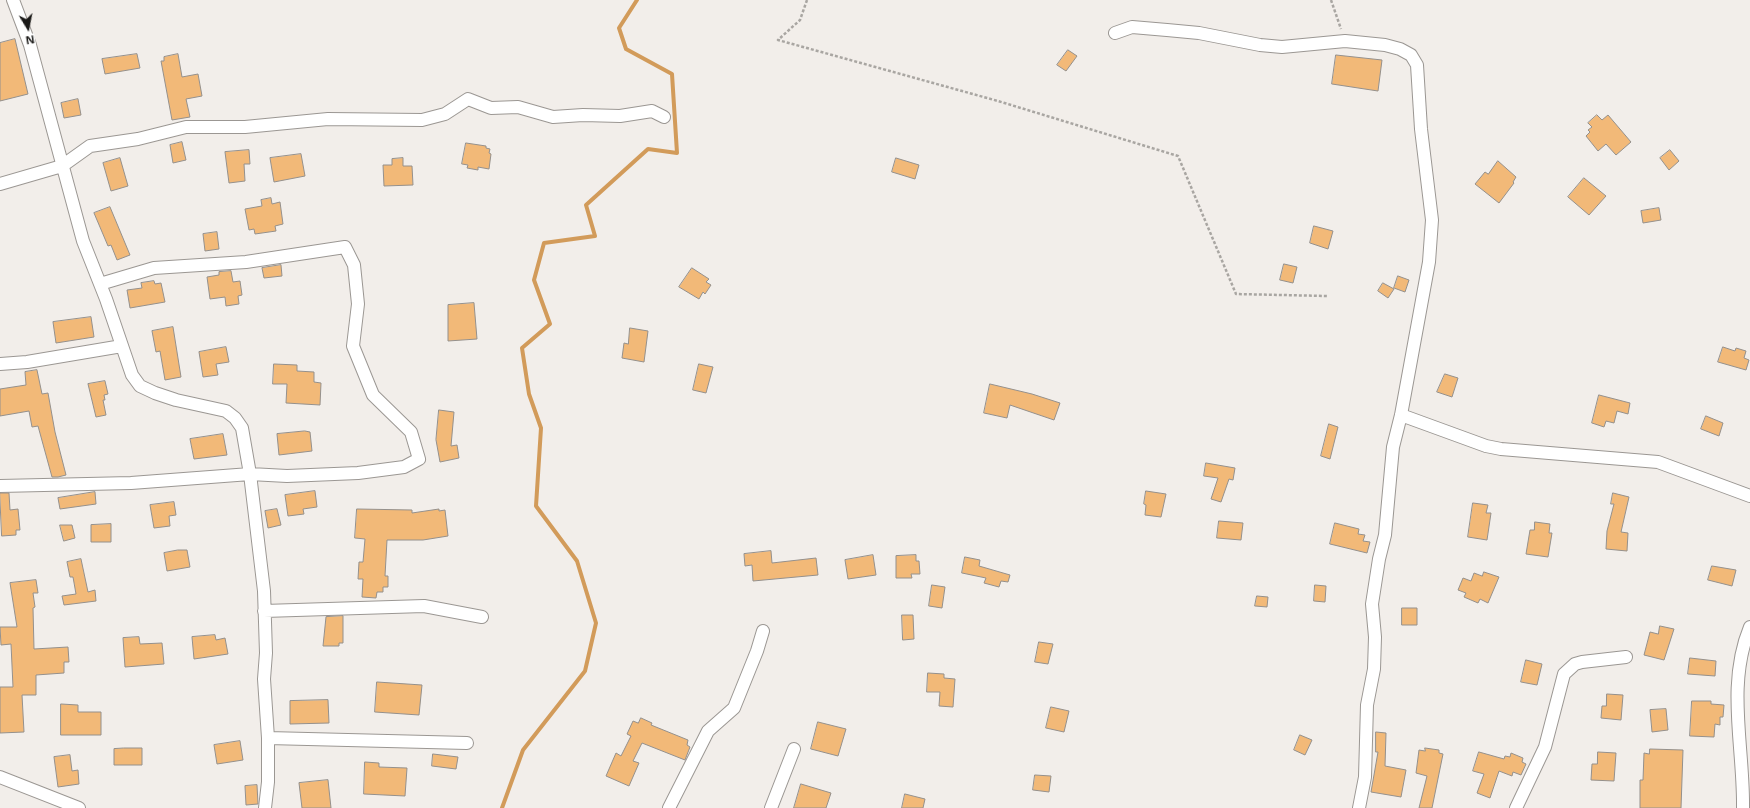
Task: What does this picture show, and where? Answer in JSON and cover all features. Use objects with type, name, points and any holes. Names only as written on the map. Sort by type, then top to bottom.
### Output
[{"type":"street","points":[[13,0],[30,45],[83,241],[132,375],[140,386],[176,400],[226,411],[235,418],[242,428],[250,474],[264,591],[266,653],[264,679],[268,738],[268,782],[265,808]]},
{"type":"street","points":[[1115,33],[1132,27],[1199,33],[1260,45],[1282,47],[1345,41],[1385,45],[1400,49],[1411,55],[1417,65],[1421,129],[1432,220],[1429,262],[1401,415],[1393,447],[1385,535],[1379,559],[1372,604],[1375,637],[1374,670],[1367,705],[1365,776],[1359,808]]},
{"type":"street","points":[[0,184],[62,166],[90,146],[138,139],[186,127],[245,127],[328,119],[422,120],[445,114],[468,99],[491,108],[518,107],[553,117],[583,115],[620,116],[652,111],[664,117]]},
{"type":"street","points":[[0,486],[131,483],[250,474],[287,476],[358,473],[404,467],[419,460],[410,432],[373,396],[353,346],[358,304],[354,265],[345,247],[246,262],[154,268],[100,284]]},
{"type":"street","points":[[0,364],[27,362],[122,346]]},
{"type":"street","points":[[1401,415],[1486,446],[1501,449],[1658,462],[1750,496]]},
{"type":"street","points":[[264,611],[424,606],[482,617]]},
{"type":"street","points":[[1743,808],[1737,715],[1738,669],[1750,627]]},
{"type":"street","points":[[669,808],[708,731],[734,708],[757,651],[763,631]]},
{"type":"street","points":[[1516,808],[1545,747],[1564,674],[1575,664],[1582,662],[1626,657]]},
{"type":"street","points":[[268,738],[468,743]]},
{"type":"street","points":[[771,808],[794,750]]},
{"type":"street","points":[[0,777],[79,808]]},
{"type":"path","points":[[807,0],[800,20],[778,40],[998,101],[1178,156],[1236,294],[1327,296]]},
{"type":"path","points":[[1331,0],[1345,41]]},
{"type":"building","points":[[15,39],[28,94],[0,101],[0,43]]},
{"type":"building","points":[[1068,50],[1077,56],[1066,71],[1057,65]]},
{"type":"building","points":[[137,54],[140,68],[105,74],[102,59]]},
{"type":"building","points":[[178,54],[182,77],[198,74],[202,96],[186,99],[190,117],[172,120],[161,61],[164,61],[164,57]]},
{"type":"building","points":[[1336,55],[1382,60],[1378,91],[1332,84]]},
{"type":"building","points":[[78,99],[81,115],[64,118],[61,103]]},
{"type":"building","points":[[1597,115],[1602,120],[1608,115],[1631,142],[1616,155],[1606,144],[1598,151],[1586,136],[1590,132],[1588,130],[1592,127],[1588,123]]},
{"type":"building","points":[[182,142],[186,160],[173,163],[170,145]]},
{"type":"building","points":[[466,143],[486,146],[486,148],[490,149],[489,153],[491,154],[489,169],[478,167],[478,170],[467,168],[468,165],[462,164]]},
{"type":"building","points":[[249,150],[250,164],[244,164],[245,181],[229,183],[225,152]]},
{"type":"building","points":[[1670,150],[1679,161],[1669,170],[1660,158]]},
{"type":"building","points":[[301,154],[305,176],[274,182],[270,158]]},
{"type":"building","points":[[120,158],[128,186],[111,191],[103,163]]},
{"type":"building","points":[[403,158],[403,166],[412,166],[413,185],[384,186],[383,165],[392,165],[392,159]]},
{"type":"building","points":[[896,158],[919,165],[915,179],[892,172]]},
{"type":"building","points":[[1498,161],[1516,177],[1513,182],[1514,183],[1499,203],[1475,184],[1485,172],[1488,174]]},
{"type":"building","points":[[1584,178],[1606,196],[1589,215],[1568,197]]},
{"type":"building","points":[[271,198],[272,204],[280,202],[283,224],[275,226],[276,231],[255,234],[254,229],[249,230],[245,209],[262,206],[261,200]]},
{"type":"building","points":[[110,207],[130,255],[117,260],[111,245],[108,246],[94,213]]},
{"type":"building","points":[[1659,208],[1661,220],[1643,223],[1641,211]]},
{"type":"building","points":[[1314,226],[1333,231],[1328,249],[1310,243]]},
{"type":"building","points":[[217,232],[219,249],[205,251],[203,234]]},
{"type":"building","points":[[1284,264],[1297,267],[1293,283],[1280,280]]},
{"type":"building","points":[[281,265],[282,276],[264,278],[262,268]]},
{"type":"building","points":[[692,268],[709,279],[706,282],[711,285],[705,294],[703,292],[699,299],[679,287]]},
{"type":"building","points":[[231,271],[233,282],[240,281],[242,295],[238,296],[239,304],[226,306],[225,297],[210,299],[207,277],[219,275],[219,272]]},
{"type":"building","points":[[1398,276],[1409,280],[1405,292],[1394,288]]},
{"type":"building","points":[[154,281],[155,284],[161,283],[165,302],[130,308],[127,290],[142,288],[141,283]]},
{"type":"building","points":[[1383,283],[1394,289],[1388,298],[1378,291]]},
{"type":"building","points":[[474,303],[477,339],[448,341],[448,305]]},
{"type":"building","points":[[91,317],[94,337],[56,343],[53,322]]},
{"type":"building","points":[[173,327],[181,377],[165,380],[160,351],[156,352],[152,331]]},
{"type":"building","points":[[630,328],[648,331],[644,362],[622,358],[624,343],[628,344]]},
{"type":"building","points":[[226,347],[229,362],[216,364],[218,375],[203,377],[199,352]]},
{"type":"building","points":[[1723,347],[1735,351],[1736,348],[1746,351],[1744,358],[1749,360],[1746,370],[1718,362]]},
{"type":"building","points":[[274,364],[297,365],[297,371],[314,372],[314,382],[321,383],[320,405],[286,403],[287,384],[273,384]]},
{"type":"building","points":[[699,364],[713,367],[706,393],[693,390]]},
{"type":"building","points":[[37,370],[42,394],[48,393],[55,432],[66,475],[58,477],[52,477],[38,426],[32,427],[29,411],[0,416],[0,389],[26,385],[25,372]]},
{"type":"building","points":[[1445,374],[1458,378],[1452,397],[1437,392]]},
{"type":"building","points":[[105,381],[108,394],[104,395],[105,400],[103,400],[106,415],[96,417],[88,384]]},
{"type":"building","points":[[990,384],[1032,394],[1060,403],[1054,420],[1010,405],[1007,418],[984,413]]},
{"type":"building","points":[[1599,395],[1630,403],[1628,414],[1617,411],[1614,423],[1606,421],[1604,427],[1592,423]]},
{"type":"building","points":[[439,410],[454,412],[451,446],[457,445],[459,458],[440,462],[436,440]]},
{"type":"building","points":[[1706,416],[1723,423],[1719,436],[1701,429]]},
{"type":"building","points":[[1329,424],[1338,427],[1330,459],[1321,456]]},
{"type":"building","points":[[305,431],[310,432],[312,451],[279,455],[277,434]]},
{"type":"building","points":[[223,434],[227,455],[194,459],[190,439]]},
{"type":"building","points":[[1206,463],[1235,468],[1233,480],[1229,479],[1221,502],[1211,499],[1218,478],[1204,476]]},
{"type":"building","points":[[315,491],[317,507],[303,509],[304,514],[288,516],[285,495]]},
{"type":"building","points":[[1146,491],[1166,494],[1161,517],[1145,515],[1146,505],[1144,504]]},
{"type":"building","points":[[95,492],[96,504],[60,509],[58,498]]},
{"type":"building","points":[[0,493],[9,493],[10,510],[18,509],[20,530],[16,530],[16,535],[2,536]]},
{"type":"building","points":[[1613,493],[1629,497],[1621,532],[1628,533],[1627,551],[1606,549],[1607,531],[1614,504],[1611,504]]},
{"type":"building","points":[[174,502],[176,515],[169,516],[170,526],[154,528],[150,505]]},
{"type":"building","points":[[1473,503],[1488,505],[1486,513],[1491,513],[1487,540],[1468,537]]},
{"type":"building","points":[[277,509],[281,525],[268,528],[265,511]]},
{"type":"building","points":[[357,509],[412,510],[412,513],[439,509],[439,511],[445,510],[448,536],[423,540],[387,540],[385,576],[388,576],[388,587],[383,587],[383,592],[377,592],[376,598],[362,597],[363,579],[358,579],[359,562],[363,562],[365,539],[355,538]]},
{"type":"building","points":[[1219,521],[1243,523],[1241,540],[1217,538]]},
{"type":"building","points":[[1535,522],[1550,524],[1549,533],[1552,533],[1548,557],[1526,554],[1530,530],[1534,530]]},
{"type":"building","points":[[1335,523],[1359,529],[1358,534],[1365,535],[1363,541],[1370,542],[1367,553],[1330,544]]},
{"type":"building","points":[[111,524],[111,542],[91,542],[91,525]]},
{"type":"building","points":[[60,525],[72,525],[75,538],[64,541]]},
{"type":"building","points":[[187,550],[190,567],[167,571],[164,553]]},
{"type":"building","points":[[771,551],[772,563],[816,558],[818,575],[753,581],[752,565],[745,566],[744,554]]},
{"type":"building","points":[[873,555],[876,575],[848,579],[845,560]]},
{"type":"building","points":[[916,555],[916,561],[919,561],[920,574],[911,574],[912,578],[896,578],[896,556]]},
{"type":"building","points":[[965,557],[980,560],[979,566],[1010,575],[1008,582],[1001,581],[999,587],[984,583],[986,578],[962,573]]},
{"type":"building","points":[[81,559],[88,592],[95,590],[96,601],[64,605],[62,596],[76,594],[73,577],[70,577],[67,562]]},
{"type":"building","points":[[1712,566],[1736,570],[1732,586],[1708,580]]},
{"type":"building","points":[[1484,572],[1499,577],[1488,603],[1480,599],[1478,603],[1464,597],[1466,593],[1458,590],[1463,578],[1471,581],[1474,573],[1482,576]]},
{"type":"building","points":[[36,580],[38,593],[33,593],[35,607],[33,608],[34,649],[68,647],[69,662],[64,662],[64,673],[36,675],[36,695],[22,695],[24,732],[0,733],[0,687],[13,687],[11,644],[1,645],[0,627],[17,627],[10,583]]},
{"type":"building","points":[[932,585],[945,587],[942,608],[929,606]]},
{"type":"building","points":[[1315,585],[1326,586],[1325,602],[1314,601]]},
{"type":"building","points":[[1257,596],[1268,597],[1267,607],[1255,606]]},
{"type":"building","points":[[1402,608],[1417,608],[1417,625],[1402,625]]},
{"type":"building","points":[[902,615],[913,615],[914,639],[903,640]]},
{"type":"building","points":[[343,616],[343,643],[339,643],[339,646],[323,646],[326,617]]},
{"type":"building","points":[[1660,626],[1674,629],[1664,660],[1644,655],[1650,632],[1658,634]]},
{"type":"building","points":[[215,635],[216,640],[225,638],[228,654],[194,659],[192,637]]},
{"type":"building","points":[[139,637],[140,644],[162,643],[164,664],[125,667],[123,638]]},
{"type":"building","points":[[1039,642],[1053,644],[1048,664],[1035,662]]},
{"type":"building","points":[[1690,658],[1716,661],[1715,676],[1688,674]]},
{"type":"building","points":[[1526,660],[1542,664],[1537,685],[1521,682]]},
{"type":"building","points":[[928,673],[944,674],[944,678],[955,679],[953,707],[939,706],[940,692],[927,692]]},
{"type":"building","points":[[377,682],[422,685],[419,715],[375,712]]},
{"type":"building","points":[[1607,694],[1623,695],[1621,720],[1601,718],[1602,706],[1606,706]]},
{"type":"building","points":[[328,700],[329,723],[290,724],[290,701]]},
{"type":"building","points":[[1692,701],[1711,701],[1711,704],[1724,705],[1723,717],[1720,717],[1720,725],[1715,724],[1714,737],[1690,736]]},
{"type":"building","points":[[61,704],[78,705],[78,712],[101,712],[101,735],[61,735]]},
{"type":"building","points":[[1051,707],[1069,711],[1064,732],[1046,728]]},
{"type":"building","points":[[1666,709],[1668,730],[1652,732],[1650,710]]},
{"type":"building","points":[[641,718],[652,723],[651,725],[688,740],[687,745],[690,747],[685,760],[642,743],[633,761],[639,763],[629,786],[606,776],[616,753],[621,756],[631,736],[627,734],[633,721],[638,723]]},
{"type":"building","points":[[818,722],[846,729],[838,756],[811,749]]},
{"type":"building","points":[[1376,732],[1386,733],[1385,766],[1406,770],[1401,797],[1371,792],[1378,752],[1376,752]]},
{"type":"building","points":[[1300,735],[1312,740],[1305,755],[1294,750]]},
{"type":"building","points":[[240,741],[243,760],[217,764],[214,745]]},
{"type":"building","points":[[142,748],[142,765],[114,765],[114,749]]},
{"type":"building","points":[[1425,748],[1439,750],[1439,753],[1443,754],[1432,808],[1419,808],[1427,776],[1416,773],[1419,750],[1425,751]]},
{"type":"building","points":[[1650,749],[1683,750],[1681,808],[1640,808],[1640,780],[1643,780],[1644,753],[1649,754]]},
{"type":"building","points":[[1479,752],[1504,759],[1505,756],[1510,757],[1511,753],[1523,758],[1522,762],[1526,764],[1521,775],[1513,772],[1512,776],[1499,771],[1490,798],[1477,793],[1484,774],[1473,771]]},
{"type":"building","points":[[1598,752],[1616,753],[1614,781],[1591,780],[1592,764],[1597,764]]},
{"type":"building","points":[[433,754],[458,757],[456,769],[432,766]]},
{"type":"building","points":[[70,755],[72,771],[78,770],[79,784],[58,787],[54,757]]},
{"type":"building","points":[[365,762],[379,763],[379,767],[407,768],[405,796],[364,794]]},
{"type":"building","points":[[1035,775],[1051,776],[1049,792],[1033,790]]},
{"type":"building","points":[[328,780],[331,808],[302,808],[299,783]]},
{"type":"building","points":[[801,784],[831,793],[826,808],[794,808]]},
{"type":"building","points":[[257,785],[258,804],[246,805],[245,786]]},
{"type":"building","points":[[905,794],[925,799],[923,808],[902,808]]},
{"type":"waterway","points":[[502,808],[523,750],[585,671],[596,623],[577,561],[536,506],[541,428],[529,394],[522,348],[550,324],[534,280],[544,243],[595,236],[586,205],[648,149],[677,153],[672,74],[626,49],[619,28],[637,0]]}]
